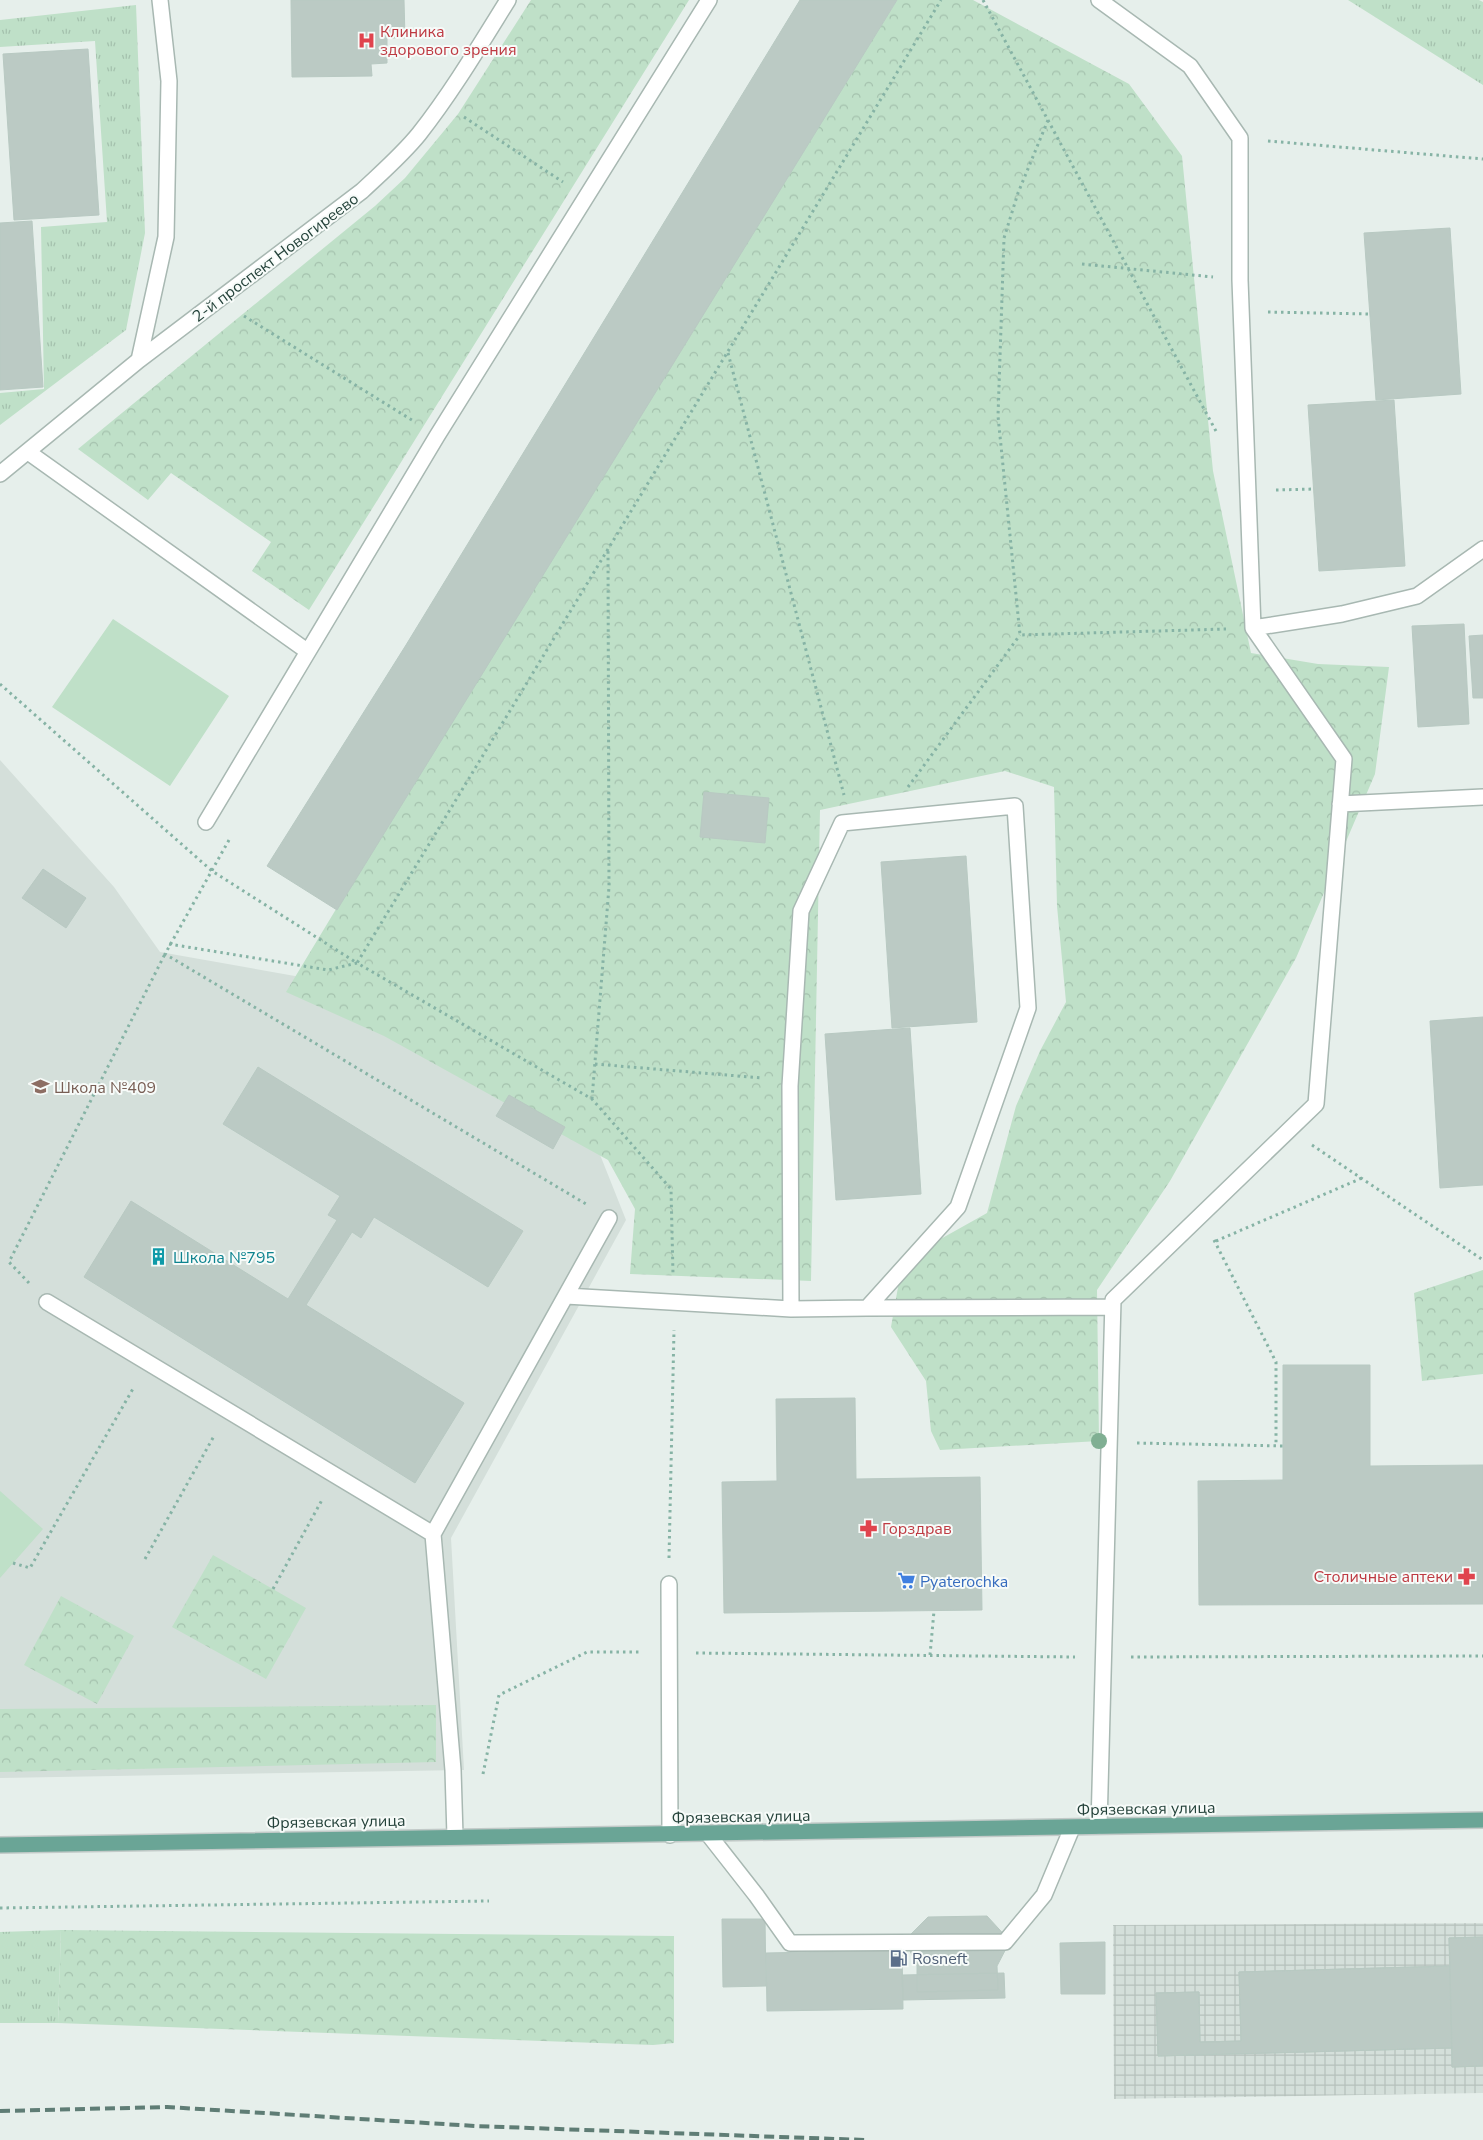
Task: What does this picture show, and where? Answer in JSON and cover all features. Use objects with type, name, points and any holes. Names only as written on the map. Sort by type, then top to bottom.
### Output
[{"type":"main road","name":"Фрязевская улица","points":[[0,1845],[455,1836],[709,1835],[1483,1820]]},
{"type":"street","points":[[139,360],[166,237],[169,81],[160,0]]},
{"type":"street","name":"2-й проспект Новогиреево","points":[[0,474],[139,360],[362,191],[418,135],[442,103],[508,0]]},
{"type":"street","points":[[206,822],[437,436],[709,0]]},
{"type":"street","points":[[1099,0],[1190,66],[1240,138],[1241,311],[1253,628],[1344,759],[1316,1104],[1113,1300],[1099,1826]]},
{"type":"street","points":[[28,452],[307,651]]},
{"type":"street","points":[[1253,628],[1342,614],[1417,596],[1483,549]]},
{"type":"street","points":[[1340,804],[1483,797]]},
{"type":"street","points":[[791,1309],[790,1081],[801,911],[842,823],[1015,806],[1028,1008],[958,1207],[867,1308]]},
{"type":"street","points":[[455,1836],[453,1770],[433,1534],[610,1218]]},
{"type":"street","points":[[566,1296],[674,1304],[791,1309],[1112,1307]]},
{"type":"street","points":[[46,1302],[433,1534]]},
{"type":"street","points":[[669,1584],[670,1835]]},
{"type":"street","points":[[709,1835],[756,1895],[790,1943],[1005,1942],[1044,1895],[1072,1828]]},
{"type":"path","points":[[169,944],[328,970],[357,964],[941,0]]},
{"type":"path","points":[[983,0],[1220,439]]},
{"type":"path","points":[[442,103],[586,197]]},
{"type":"path","points":[[885,819],[1020,635],[998,416],[1004,238],[1018,193],[1048,120]]},
{"type":"path","points":[[1240,138],[1483,159]]},
{"type":"path","points":[[1082,264],[1128,270],[1241,276]]},
{"type":"path","points":[[218,300],[437,436]]},
{"type":"path","points":[[1241,311],[1370,314]]},
{"type":"path","points":[[728,353],[852,822]]},
{"type":"path","points":[[1248,490],[1314,489]]},
{"type":"path","points":[[592,1099],[609,887],[608,550]]},
{"type":"path","points":[[1020,635],[1253,628]]},
{"type":"path","points":[[0,684],[212,871],[357,964],[592,1099],[671,1189],[674,1304],[669,1584]]},
{"type":"path","points":[[46,1302],[9,1262],[169,944],[231,838]]},
{"type":"path","points":[[165,954],[610,1218]]},
{"type":"path","points":[[595,1064],[790,1081]]},
{"type":"path","points":[[1289,1129],[1483,1260]]},
{"type":"path","points":[[1206,1245],[1362,1178]]},
{"type":"path","points":[[1201,1213],[1276,1362],[1276,1446]]},
{"type":"path","points":[[13,1563],[30,1568],[148,1363]]},
{"type":"path","points":[[145,1559],[228,1411]]},
{"type":"path","points":[[1109,1443],[1283,1446]]},
{"type":"path","points":[[273,1590],[335,1475]]},
{"type":"path","points":[[930,1655],[934,1610]]},
{"type":"path","points":[[482,1778],[499,1695],[587,1652],[1104,1657],[1483,1656]]},
{"type":"path","points":[[0,1908],[489,1900]]},
{"type":"shaded area","points":[[0,760],[114,887],[160,952],[340,984],[589,1127],[626,1220],[451,1538],[464,1770],[0,1778]]},
{"type":"shaded area","points":[[1483,1923],[1483,2093],[1114,2099],[1113,1925]]},
{"type":"green space","points":[[531,0],[689,0],[309,610],[252,571],[271,542],[171,473],[148,500],[78,449],[375,206],[405,178],[458,114]]},
{"type":"green space","points":[[897,0],[973,0],[1129,84],[1182,156],[1213,471],[1251,653],[1318,664],[1389,667],[1375,774],[1296,958],[1170,1181],[1097,1290],[1099,1441],[940,1450],[931,1431],[926,1381],[891,1327],[901,1270],[937,1241],[987,1213],[1016,1106],[1040,1051],[1066,1002],[1057,906],[1054,787],[1005,771],[820,810],[811,1281],[630,1274],[635,1209],[608,1160],[384,1036],[286,992],[519,606]]},
{"type":"green space","points":[[1348,0],[1479,0],[1483,2],[1483,85]]},
{"type":"green space","points":[[136,5],[145,233],[126,330],[0,425],[0,393],[44,389],[41,227],[107,222],[95,41],[0,47],[0,20]]},
{"type":"green space","points":[[113,619],[229,696],[170,786],[52,707]]},
{"type":"green space","points":[[1483,1270],[1483,1374],[1422,1381],[1414,1293]]},
{"type":"green space","points":[[0,1491],[43,1529],[0,1578]]},
{"type":"green space","points":[[213,1555],[306,1608],[266,1679],[172,1627]]},
{"type":"green space","points":[[61,1596],[134,1636],[97,1704],[24,1665]]},
{"type":"green space","points":[[436,1705],[436,1762],[0,1772],[0,1709]]},
{"type":"green space","points":[[61,1930],[58,2023],[0,2023],[0,1932]]},
{"type":"green space","points":[[61,1930],[674,1936],[674,2043],[653,2045],[58,2023]]},
{"type":"building","points":[[291,0],[404,0],[405,38],[387,38],[387,63],[371,64],[372,76],[292,77]]},
{"type":"building","points":[[800,0],[897,0],[337,910],[267,866],[406,645]]},
{"type":"building","points":[[88,49],[99,215],[14,220],[3,54]]},
{"type":"building","points":[[32,221],[43,387],[0,390],[0,223]]},
{"type":"building","points":[[1450,228],[1461,394],[1376,400],[1364,233]]},
{"type":"building","points":[[1394,400],[1405,566],[1319,571],[1308,405]]},
{"type":"building","points":[[1464,624],[1469,724],[1418,727],[1412,626]]},
{"type":"building","points":[[1483,635],[1483,698],[1473,698],[1469,636]]},
{"type":"building","points":[[704,792],[769,798],[765,843],[700,837]]},
{"type":"building","points":[[966,856],[977,1022],[892,1028],[881,862]]},
{"type":"building","points":[[43,869],[86,898],[66,928],[22,898]]},
{"type":"building","points":[[1483,1017],[1483,1185],[1440,1188],[1430,1021]]},
{"type":"building","points":[[910,1028],[921,1194],[836,1200],[825,1034]]},
{"type":"building","name":"Школа №795","points":[[258,1067],[523,1231],[488,1287],[374,1217],[361,1238],[352,1232],[306,1305],[464,1403],[415,1483],[84,1277],[131,1201],[288,1299],[337,1220],[328,1215],[340,1196],[223,1124]]},
{"type":"building","points":[[509,1095],[565,1127],[553,1149],[496,1116]]},
{"type":"building","points":[[1283,1365],[1370,1365],[1370,1466],[1483,1465],[1483,1604],[1199,1605],[1198,1481],[1283,1480]]},
{"type":"building","points":[[855,1398],[856,1479],[980,1477],[982,1610],[724,1613],[722,1482],[777,1481],[776,1399]]},
{"type":"building","points":[[987,1916],[1010,1941],[997,1966],[998,1990],[917,1992],[917,1966],[905,1940],[928,1917]]},
{"type":"building","points":[[722,1919],[765,1919],[766,1986],[723,1987]]},
{"type":"building","points":[[1483,1937],[1483,2066],[1452,2067],[1452,2048],[1158,2056],[1156,1993],[1199,1992],[1200,2042],[1241,2041],[1239,1972],[1450,1966],[1449,1938]]},
{"type":"building","points":[[1483,1937],[1483,2066],[1452,2067],[1449,1938]]},
{"type":"building","points":[[1105,1942],[1105,1994],[1061,1994],[1060,1943]]},
{"type":"building","points":[[902,1950],[903,2009],[767,2011],[766,1953]]},
{"type":"building","points":[[1450,1966],[1452,2048],[1158,2056],[1156,1993],[1199,1992],[1200,2042],[1241,2041],[1239,1972]]},
{"type":"building","points":[[1004,1973],[1005,1998],[903,2000],[902,1975]]},
{"type":"railway","points":[[0,2111],[167,2107],[475,2126],[865,2140]]},
{"type":"place","name":"Клиника здорового зрения","points":[[366,40]]},
{"type":"place","name":"Школа №409","points":[[40,1087]]},
{"type":"place","name":"Школа №795","points":[[159,1257]]},
{"type":"place","name":"Горздрав","points":[[868,1528]]},
{"type":"place","name":"Столичные аптеки","points":[[1467,1576]]},
{"type":"place","name":"Pyaterochka","points":[[906,1581]]},
{"type":"place","name":"Rosneft","points":[[898,1958]]}]
